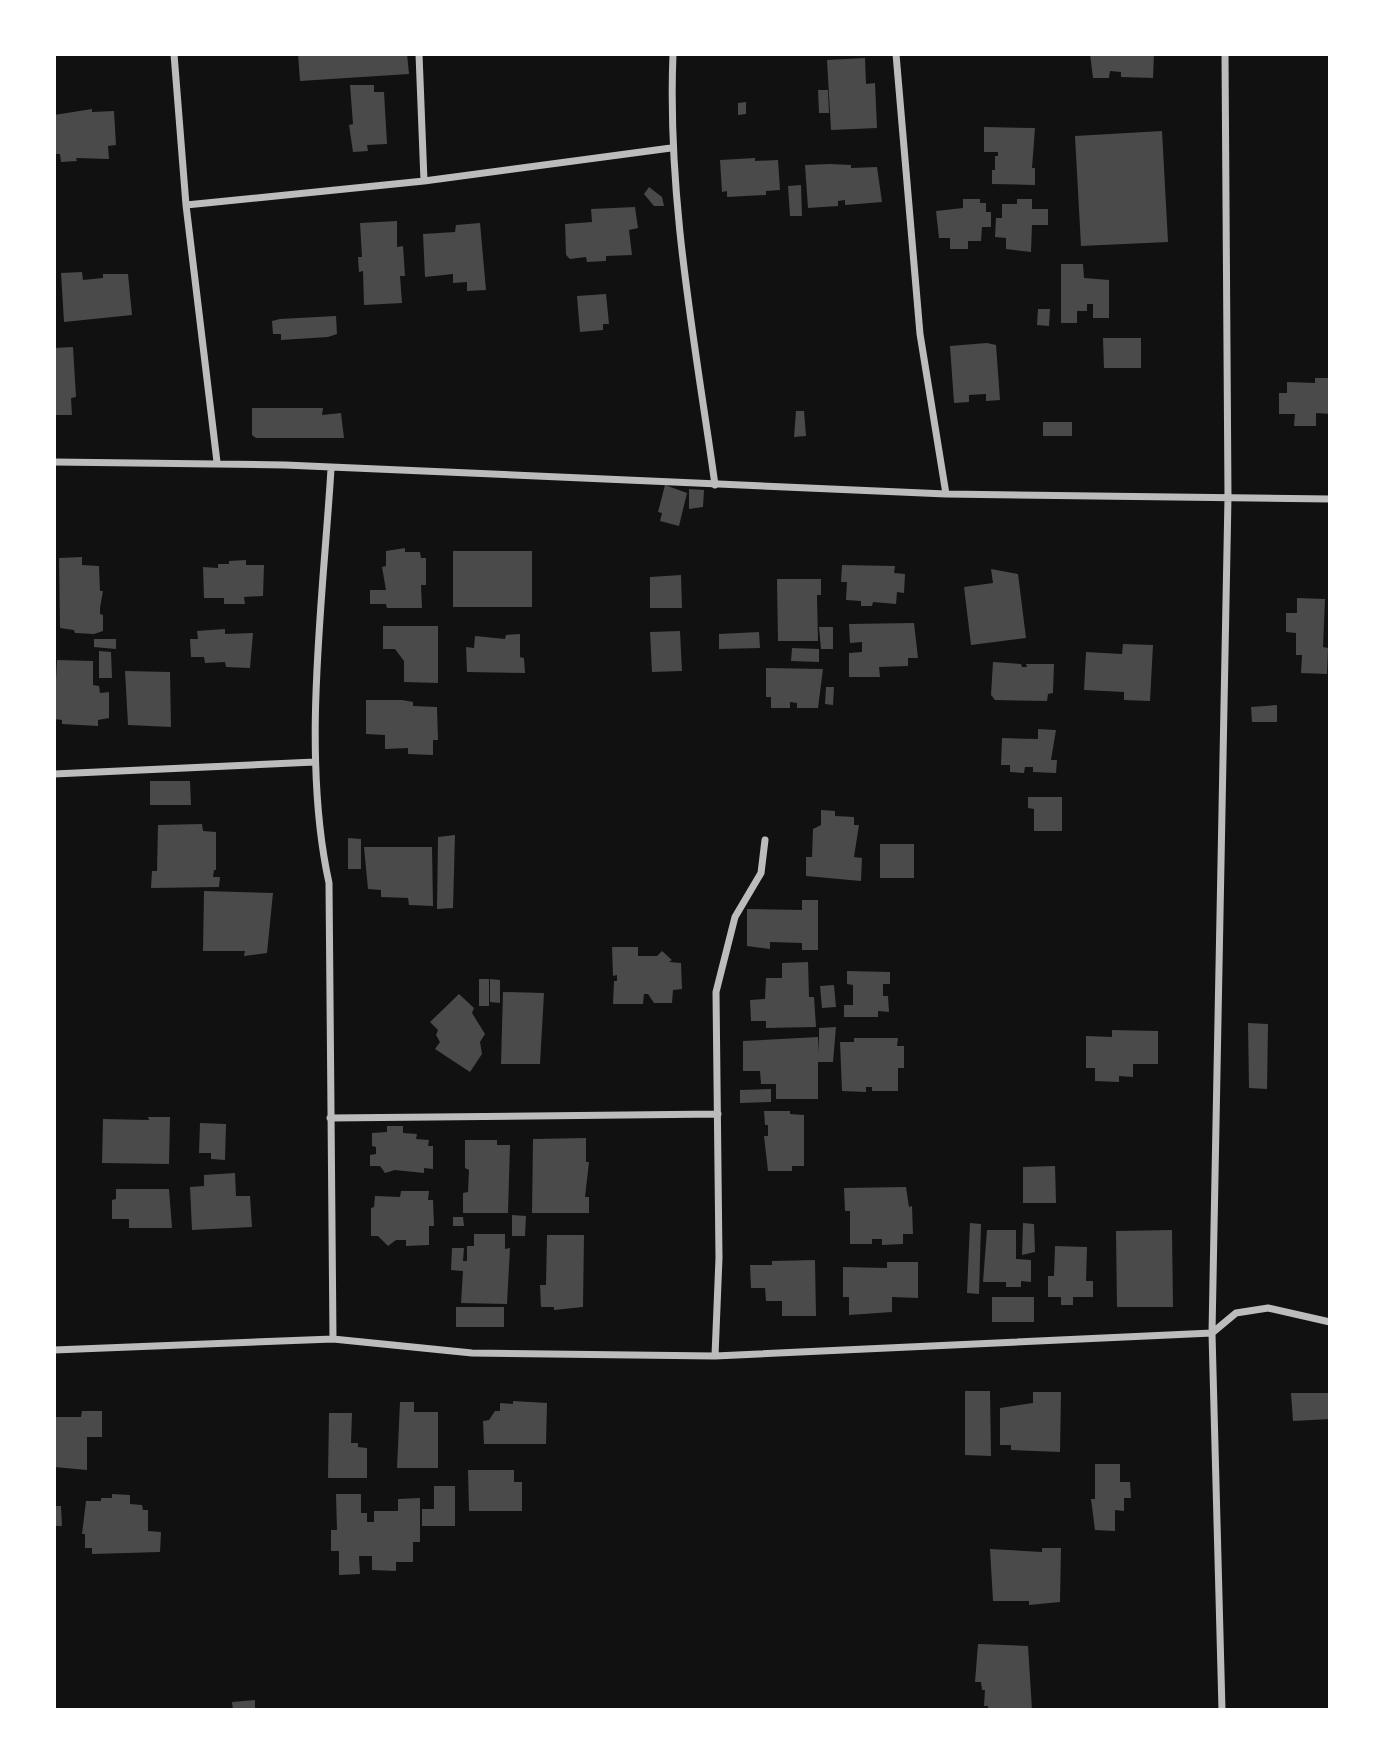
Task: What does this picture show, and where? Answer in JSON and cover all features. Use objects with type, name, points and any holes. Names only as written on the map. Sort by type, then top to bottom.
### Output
[{"type":"street","points":[[174,54],[186,205],[217,462]]},
{"type":"street","points":[[419,54],[424,181]]},
{"type":"street","points":[[673,54],[671,148],[677,219],[715,485]]},
{"type":"street","points":[[895,54],[920,334],[946,494]]},
{"type":"street","points":[[1223,1710],[1212,1334],[1228,497],[1225,54]]},
{"type":"street","points":[[186,205],[424,181],[671,148]]},
{"type":"street","points":[[54,462],[217,462],[946,494],[1330,499]]},
{"type":"street","points":[[331,469],[315,762],[318,836],[329,883],[333,1339]]},
{"type":"street","points":[[54,774],[315,762]]},
{"type":"street","points":[[715,1356],[719,1258],[716,992],[736,917],[761,873],[765,840]]},
{"type":"street","points":[[330,1118],[718,1114]]},
{"type":"street","points":[[54,1350],[333,1339],[472,1353],[715,1356],[1212,1334],[1236,1312],[1268,1308],[1330,1322]]},
{"type":"building","points":[[298,54],[407,54],[409,74],[300,81]]},
{"type":"building","points":[[1090,54],[1154,54],[1153,78],[1121,77],[1121,72],[1110,71],[1109,78],[1093,78]]},
{"type":"building","points":[[865,58],[866,84],[875,83],[877,128],[831,130],[827,60]]},
{"type":"building","points":[[350,85],[374,85],[374,92],[384,92],[387,144],[367,145],[368,151],[353,152],[349,125],[353,124]]},
{"type":"building","points":[[818,90],[828,90],[829,113],[819,113]]},
{"type":"building","points":[[746,102],[746,114],[738,115],[738,103]]},
{"type":"building","points":[[92,109],[92,112],[114,111],[116,145],[108,146],[109,159],[76,158],[77,161],[61,162],[60,154],[54,154],[54,115]]},
{"type":"building","points":[[984,127],[1035,128],[1032,168],[1035,168],[1035,185],[992,184],[992,170],[995,170],[995,156],[998,156],[998,152],[984,152]]},
{"type":"building","points":[[1162,131],[1168,242],[1081,246],[1075,136]]},
{"type":"building","points":[[755,158],[755,161],[778,160],[780,190],[766,191],[766,195],[727,197],[727,191],[722,192],[720,160]]},
{"type":"building","points":[[805,165],[851,165],[851,168],[877,167],[882,202],[845,205],[845,200],[838,201],[838,206],[808,208]]},
{"type":"building","points":[[801,185],[802,216],[790,216],[788,186]]},
{"type":"building","points":[[649,187],[662,197],[664,206],[654,206],[644,194]]},
{"type":"building","points":[[963,199],[980,199],[980,203],[986,203],[986,212],[991,212],[991,227],[982,227],[981,241],[968,241],[968,249],[950,249],[950,238],[939,238],[936,211],[963,208]]},
{"type":"building","points":[[1017,199],[1032,199],[1032,209],[1048,209],[1048,225],[1032,225],[1031,252],[1006,249],[1006,238],[995,237],[996,218],[1002,218],[1002,204],[1017,204]]},
{"type":"building","points":[[635,207],[638,228],[629,230],[632,255],[606,256],[606,261],[587,262],[586,257],[570,259],[566,255],[565,224],[592,222],[591,209]]},
{"type":"building","points":[[397,221],[397,247],[403,246],[405,276],[400,276],[402,303],[364,305],[363,271],[359,272],[358,257],[362,257],[360,223]]},
{"type":"building","points":[[480,223],[486,290],[467,291],[467,282],[453,283],[453,274],[425,277],[423,234],[455,232],[456,225]]},
{"type":"building","points":[[1061,264],[1083,264],[1084,278],[1109,280],[1109,318],[1093,318],[1093,304],[1087,304],[1087,311],[1077,311],[1077,323],[1061,323]]},
{"type":"building","points":[[82,272],[83,280],[103,278],[103,274],[128,274],[132,315],[64,322],[61,273]]},
{"type":"building","points":[[606,294],[609,324],[603,324],[603,330],[580,332],[577,296]]},
{"type":"building","points":[[1038,309],[1050,309],[1049,326],[1037,325]]},
{"type":"building","points":[[336,316],[337,334],[328,337],[281,340],[281,334],[273,334],[272,321]]},
{"type":"building","points":[[1103,338],[1141,338],[1141,368],[1104,368]]},
{"type":"building","points":[[987,343],[996,345],[1000,400],[986,401],[986,394],[969,395],[969,402],[954,403],[950,346]]},
{"type":"building","points":[[73,347],[76,397],[71,398],[72,415],[54,415],[54,348]]},
{"type":"building","points":[[1315,378],[1330,378],[1330,414],[1316,413],[1316,426],[1294,426],[1295,414],[1279,414],[1279,393],[1287,393],[1287,382],[1315,383]]},
{"type":"building","points":[[252,408],[323,408],[322,415],[341,413],[344,438],[256,438],[252,435]]},
{"type":"building","points":[[796,411],[804,411],[806,436],[794,437]]},
{"type":"building","points":[[1043,422],[1072,422],[1072,436],[1043,436]]},
{"type":"building","points":[[665,485],[687,493],[679,526],[660,521],[662,513],[658,512]]},
{"type":"building","points":[[689,489],[704,490],[703,507],[689,509]]},
{"type":"building","points":[[405,548],[405,552],[420,552],[421,558],[426,558],[426,585],[421,585],[422,608],[387,608],[386,604],[370,604],[370,590],[386,590],[382,567],[386,566],[386,551]]},
{"type":"building","points":[[453,551],[532,551],[532,607],[453,607]]},
{"type":"building","points":[[82,557],[82,565],[99,566],[100,591],[103,591],[100,614],[103,615],[103,631],[94,634],[75,633],[74,630],[60,628],[59,558]]},
{"type":"building","points":[[246,560],[246,565],[264,565],[263,596],[244,597],[245,604],[224,604],[224,598],[204,598],[203,567],[218,568],[218,564]]},
{"type":"building","points":[[842,565],[895,566],[894,573],[905,574],[904,593],[897,592],[896,604],[873,602],[872,606],[861,606],[861,601],[846,600],[847,582],[841,582]]},
{"type":"building","points":[[991,569],[1018,574],[1026,638],[971,645],[964,587],[993,583]]},
{"type":"building","points":[[681,575],[682,608],[650,608],[650,577]]},
{"type":"building","points":[[777,579],[821,579],[821,595],[817,595],[818,641],[778,641]]},
{"type":"building","points":[[1297,598],[1325,599],[1323,647],[1328,648],[1327,674],[1301,673],[1302,655],[1296,655],[1296,633],[1286,632],[1286,613],[1297,613]]},
{"type":"building","points":[[914,623],[918,658],[908,658],[908,666],[879,667],[880,677],[849,677],[849,653],[862,652],[862,642],[850,643],[849,624]]},
{"type":"building","points":[[383,626],[438,626],[438,683],[404,682],[404,661],[395,649],[383,649]]},
{"type":"building","points":[[819,627],[833,627],[833,649],[821,649]]},
{"type":"building","points":[[225,629],[225,634],[253,633],[250,668],[226,667],[225,662],[205,663],[204,657],[191,657],[190,639],[198,639],[197,631]]},
{"type":"building","points":[[680,631],[682,671],[652,672],[650,632]]},
{"type":"building","points":[[759,632],[760,648],[719,649],[719,634]]},
{"type":"building","points":[[520,634],[520,657],[524,658],[525,673],[467,672],[466,647],[474,648],[475,636],[505,639],[506,635]]},
{"type":"building","points":[[94,639],[116,639],[116,649],[94,647]]},
{"type":"building","points":[[1123,644],[1153,645],[1150,701],[1124,700],[1124,692],[1084,690],[1086,652],[1122,654]]},
{"type":"building","points":[[792,648],[819,649],[819,662],[791,661]]},
{"type":"building","points":[[99,651],[111,652],[112,678],[99,678]]},
{"type":"building","points":[[57,660],[93,661],[93,685],[99,686],[100,693],[109,692],[109,718],[98,720],[98,726],[62,724],[62,720],[54,719]]},
{"type":"building","points":[[993,662],[1021,664],[1022,667],[1027,667],[1026,664],[1054,664],[1053,693],[1048,694],[1047,701],[995,700],[991,695]]},
{"type":"building","points":[[766,668],[823,669],[818,708],[797,708],[797,703],[790,702],[790,708],[771,708],[771,697],[766,697]]},
{"type":"building","points":[[125,671],[170,672],[171,727],[128,725]]},
{"type":"building","points":[[826,687],[834,687],[833,705],[825,704]]},
{"type":"building","points":[[366,700],[402,700],[413,702],[413,706],[437,707],[438,740],[433,740],[433,755],[408,754],[408,748],[385,749],[385,735],[366,734]]},
{"type":"building","points":[[1277,705],[1277,722],[1252,722],[1251,707]]},
{"type":"building","points":[[1038,729],[1056,730],[1051,760],[1057,760],[1056,773],[1033,772],[1033,767],[1025,767],[1024,773],[1010,772],[1010,765],[1001,765],[1002,738],[1038,739]]},
{"type":"building","points":[[150,781],[190,781],[191,805],[150,805]]},
{"type":"building","points":[[1028,797],[1062,797],[1062,831],[1034,831],[1034,809],[1028,808]]},
{"type":"building","points":[[821,810],[835,811],[835,816],[854,817],[854,825],[859,825],[854,857],[862,858],[861,881],[806,876],[806,857],[812,857],[813,829],[821,825]]},
{"type":"building","points":[[202,824],[203,831],[216,832],[216,870],[213,877],[220,877],[219,887],[151,888],[152,871],[157,871],[158,825]]},
{"type":"building","points":[[455,835],[453,908],[437,909],[438,837]]},
{"type":"building","points":[[348,838],[361,839],[361,869],[348,869]]},
{"type":"building","points":[[880,844],[914,844],[914,878],[880,878]]},
{"type":"building","points":[[364,847],[432,847],[433,906],[409,905],[408,898],[381,897],[381,890],[368,889]]},
{"type":"building","points":[[204,891],[273,893],[267,953],[244,956],[245,951],[203,951]]},
{"type":"building","points":[[802,900],[818,900],[818,950],[802,950],[802,943],[770,942],[770,949],[747,946],[747,909],[802,910]]},
{"type":"building","points":[[612,947],[638,947],[638,956],[657,956],[662,951],[672,960],[669,962],[681,963],[682,989],[673,990],[672,1003],[654,1003],[648,994],[644,994],[643,1004],[613,1004],[614,981],[617,981],[617,975],[613,976]]},
{"type":"building","points":[[808,962],[809,997],[814,997],[816,1027],[766,1028],[766,1021],[751,1021],[750,1000],[765,999],[766,978],[782,978],[782,963]]},
{"type":"building","points":[[847,971],[890,972],[890,984],[883,984],[883,996],[888,996],[889,1012],[878,1011],[878,1017],[844,1017],[844,1005],[853,1005],[853,985],[847,984]]},
{"type":"building","points":[[479,979],[489,979],[489,1006],[479,1006]]},
{"type":"building","points":[[490,979],[500,980],[500,1003],[490,1002]]},
{"type":"building","points":[[834,985],[836,1007],[822,1008],[820,986]]},
{"type":"building","points":[[503,992],[544,993],[540,1064],[501,1064]]},
{"type":"building","points":[[459,994],[474,1008],[472,1013],[485,1034],[480,1042],[482,1054],[470,1072],[435,1049],[440,1042],[436,1035],[438,1030],[430,1022]]},
{"type":"building","points":[[1248,1023],[1268,1024],[1267,1089],[1249,1088]]},
{"type":"building","points":[[836,1027],[833,1062],[818,1062],[818,1099],[776,1099],[776,1084],[761,1084],[760,1071],[743,1071],[743,1041],[818,1037],[819,1053],[819,1028]]},
{"type":"building","points":[[1112,1030],[1158,1031],[1158,1064],[1133,1064],[1133,1077],[1119,1076],[1119,1082],[1095,1081],[1095,1068],[1086,1068],[1086,1036],[1112,1037]]},
{"type":"building","points":[[854,1038],[898,1038],[897,1046],[904,1046],[904,1068],[898,1068],[898,1091],[872,1091],[872,1087],[866,1087],[866,1092],[842,1091],[840,1042],[854,1042]]},
{"type":"building","points":[[771,1089],[771,1102],[740,1103],[740,1090]]},
{"type":"building","points":[[764,1111],[790,1111],[790,1114],[804,1115],[804,1166],[792,1166],[792,1171],[768,1171],[764,1136],[768,1136],[768,1125],[765,1125]]},
{"type":"building","points":[[148,1117],[170,1117],[169,1164],[102,1163],[103,1119],[149,1120]]},
{"type":"building","points":[[200,1123],[226,1124],[225,1160],[211,1159],[211,1153],[199,1153]]},
{"type":"building","points":[[387,1126],[403,1126],[403,1133],[417,1134],[416,1139],[429,1140],[428,1146],[433,1146],[433,1169],[424,1168],[424,1173],[395,1170],[385,1173],[380,1166],[370,1166],[370,1155],[376,1154],[376,1147],[372,1146],[372,1133],[387,1132]]},
{"type":"building","points":[[586,1138],[586,1162],[589,1162],[585,1197],[589,1197],[589,1213],[532,1213],[533,1139]]},
{"type":"building","points":[[465,1140],[497,1140],[497,1145],[510,1145],[508,1213],[463,1213],[463,1193],[468,1192],[469,1170],[465,1168]]},
{"type":"building","points":[[1055,1166],[1056,1203],[1023,1203],[1023,1167]]},
{"type":"building","points":[[235,1173],[236,1196],[250,1196],[252,1227],[192,1230],[190,1187],[204,1186],[204,1175]]},
{"type":"building","points":[[906,1187],[909,1207],[912,1206],[913,1234],[903,1234],[903,1244],[882,1245],[882,1239],[872,1239],[872,1244],[850,1244],[850,1211],[845,1211],[844,1188]]},
{"type":"building","points":[[116,1189],[169,1189],[172,1228],[129,1228],[129,1219],[112,1219],[112,1200],[116,1199]]},
{"type":"building","points":[[401,1191],[429,1191],[428,1200],[433,1200],[434,1226],[429,1226],[429,1245],[406,1246],[406,1240],[396,1240],[388,1246],[378,1236],[371,1236],[371,1208],[374,1207],[375,1196],[400,1197]]},
{"type":"building","points":[[512,1215],[526,1216],[525,1236],[512,1236]]},
{"type":"building","points":[[453,1217],[463,1217],[464,1226],[453,1226]]},
{"type":"building","points":[[970,1223],[981,1224],[979,1294],[967,1293]]},
{"type":"building","points":[[1023,1223],[1034,1224],[1035,1252],[1022,1255]]},
{"type":"building","points":[[987,1230],[1016,1230],[1016,1259],[1031,1260],[1031,1282],[1021,1281],[1021,1287],[1006,1287],[1006,1282],[983,1282]]},
{"type":"building","points":[[1172,1230],[1173,1307],[1117,1307],[1116,1231]]},
{"type":"building","points":[[474,1234],[505,1234],[505,1249],[510,1248],[507,1304],[461,1303],[463,1271],[451,1270],[452,1248],[464,1248],[463,1261],[467,1261],[467,1246],[474,1246]]},
{"type":"building","points":[[547,1235],[584,1235],[583,1307],[554,1310],[554,1307],[541,1307],[540,1285],[546,1285]]},
{"type":"building","points":[[1055,1246],[1087,1247],[1086,1281],[1093,1281],[1093,1297],[1073,1297],[1073,1305],[1061,1305],[1061,1297],[1048,1297],[1048,1276],[1054,1276]]},
{"type":"building","points":[[815,1260],[816,1316],[782,1316],[782,1301],[766,1301],[765,1288],[751,1288],[750,1265],[772,1265],[772,1261]]},
{"type":"building","points":[[887,1262],[918,1262],[918,1298],[892,1297],[892,1312],[849,1315],[849,1297],[843,1297],[843,1267],[887,1268]]},
{"type":"building","points":[[992,1297],[1034,1297],[1034,1322],[992,1322]]},
{"type":"building","points":[[456,1307],[504,1307],[504,1327],[456,1327]]},
{"type":"building","points":[[965,1391],[990,1391],[991,1456],[965,1455]]},
{"type":"building","points":[[1033,1392],[1061,1392],[1060,1452],[1011,1450],[1011,1445],[1000,1445],[1000,1408],[1033,1403]]},
{"type":"building","points":[[1291,1393],[1330,1393],[1330,1419],[1293,1421]]},
{"type":"building","points":[[513,1401],[547,1403],[546,1444],[484,1444],[483,1421],[489,1420],[495,1411],[500,1411],[500,1403],[513,1404]]},
{"type":"building","points":[[400,1402],[414,1402],[414,1412],[438,1412],[438,1468],[397,1468]]},
{"type":"building","points":[[82,1411],[102,1411],[102,1437],[87,1437],[87,1470],[54,1467],[54,1417],[81,1417]]},
{"type":"building","points":[[329,1413],[352,1413],[351,1443],[367,1448],[367,1478],[328,1478]]},
{"type":"building","points":[[1095,1464],[1120,1464],[1120,1482],[1130,1482],[1131,1498],[1124,1498],[1124,1511],[1115,1510],[1115,1531],[1095,1530],[1091,1499],[1095,1499]]},
{"type":"building","points":[[468,1470],[514,1470],[514,1482],[522,1482],[522,1511],[469,1511]]},
{"type":"building","points":[[434,1486],[455,1486],[455,1526],[422,1526],[422,1509],[434,1509]]},
{"type":"building","points":[[112,1494],[130,1495],[130,1504],[142,1505],[143,1510],[148,1510],[148,1531],[161,1532],[160,1552],[92,1554],[92,1548],[85,1548],[85,1534],[82,1534],[86,1501],[101,1501],[101,1498],[112,1498]]},
{"type":"building","points":[[336,1494],[361,1494],[361,1513],[367,1513],[367,1522],[374,1522],[374,1511],[398,1511],[398,1499],[420,1498],[420,1542],[413,1542],[413,1562],[396,1562],[396,1571],[372,1570],[372,1556],[359,1556],[360,1574],[339,1575],[339,1551],[331,1551],[331,1530],[337,1530]]},
{"type":"building","points":[[54,1506],[61,1506],[62,1526],[54,1526]]},
{"type":"building","points":[[1042,1548],[1061,1548],[1060,1602],[1029,1605],[1029,1601],[993,1601],[990,1549],[1042,1552]]},
{"type":"building","points":[[978,1644],[1028,1646],[1032,1710],[988,1710],[988,1706],[984,1706],[985,1690],[982,1690],[981,1682],[975,1682]]},
{"type":"building","points":[[255,1700],[255,1710],[233,1710],[232,1702]]}]
